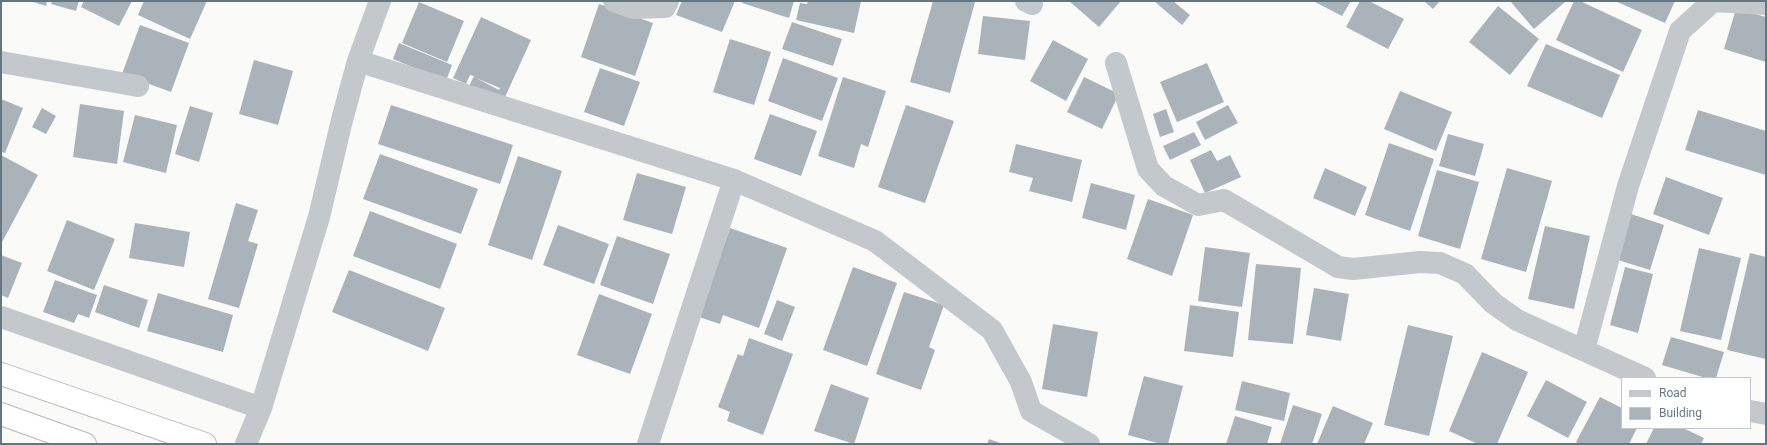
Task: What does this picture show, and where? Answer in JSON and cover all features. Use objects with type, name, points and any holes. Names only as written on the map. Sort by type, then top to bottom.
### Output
[{"type":"highway","points":[[1,374],[205,444]]},
{"type":"highway","points":[[1,414],[85,444]]},
{"type":"street","points":[[246,444],[261,408],[319,217],[342,120],[358,61],[380,1]]},
{"type":"street","points":[[614,1],[634,8],[665,7],[668,1]]},
{"type":"street","points":[[1584,350],[1628,186],[1680,31],[1713,1],[1766,4]]},
{"type":"street","points":[[358,61],[734,180],[875,241],[992,330],[1021,382],[1030,410],[1089,444]]},
{"type":"street","points":[[1,62],[138,86]]},
{"type":"street","points":[[1116,63],[1148,169],[1164,186],[1198,205],[1224,200],[1338,267],[1353,269],[1420,262],[1440,263],[1465,274],[1493,303],[1517,320],[1643,377]]},
{"type":"street","points":[[648,444],[734,180]]},
{"type":"street","points":[[1,317],[261,408]]},
{"type":"street","points":[[1751,411],[1766,414]]},
{"type":"building","points":[[30,1],[47,1],[46,6]]},
{"type":"building","points":[[52,1],[79,1],[76,11],[51,4]]},
{"type":"building","points":[[84,1],[132,1],[119,26],[81,7]]},
{"type":"building","points":[[144,1],[207,1],[190,39],[138,15]]},
{"type":"building","points":[[682,1],[735,1],[722,32],[676,15]]},
{"type":"building","points":[[743,1],[794,1],[789,18],[742,3]]},
{"type":"building","points":[[808,1],[861,1],[854,33],[796,20],[800,3],[807,4]]},
{"type":"building","points":[[933,1],[975,2],[950,93],[910,82]]},
{"type":"building","points":[[1069,1],[1121,1],[1099,27]]},
{"type":"building","points":[[1154,1],[1173,1],[1190,15],[1182,25]]},
{"type":"building","points":[[1313,1],[1351,1],[1342,16]]},
{"type":"building","points":[[1360,1],[1369,1],[1404,19],[1388,49],[1346,27]]},
{"type":"building","points":[[1424,1],[1440,1],[1433,9]]},
{"type":"building","points":[[1510,1],[1566,1],[1534,29]]},
{"type":"building","points":[[1574,1],[1580,1],[1642,30],[1623,72],[1556,40]]},
{"type":"building","points":[[1615,1],[1675,1],[1665,23]]},
{"type":"building","points":[[419,2],[464,21],[447,62],[402,43]]},
{"type":"building","points":[[599,4],[653,23],[635,76],[581,57]]},
{"type":"building","points":[[1498,6],[1539,39],[1510,75],[1469,42]]},
{"type":"building","points":[[1736,9],[1766,17],[1766,62],[1724,49]]},
{"type":"building","points":[[983,16],[1030,21],[1025,60],[978,54]]},
{"type":"building","points":[[481,17],[531,40],[505,97],[468,88],[474,76],[470,75],[466,84],[453,78]],"holes":[[[476,78],[500,88],[499,90]]]},
{"type":"building","points":[[792,22],[842,39],[833,66],[782,49]]},
{"type":"building","points":[[140,25],[189,43],[171,92],[122,74]]},
{"type":"building","points":[[730,39],[771,52],[754,105],[713,92]]},
{"type":"building","points":[[1053,40],[1088,59],[1066,101],[1030,81]]},
{"type":"building","points":[[399,43],[452,65],[446,81],[393,59]]},
{"type":"building","points":[[1546,44],[1620,75],[1602,118],[1527,86]]},
{"type":"building","points":[[783,58],[838,78],[822,121],[768,101]]},
{"type":"building","points":[[254,60],[293,71],[278,125],[239,114]]},
{"type":"building","points":[[1207,63],[1224,102],[1177,122],[1160,82]]},
{"type":"building","points":[[600,68],[640,82],[624,126],[584,112]]},
{"type":"building","points":[[843,77],[886,91],[868,147],[861,144],[854,168],[818,156]]},
{"type":"building","points":[[1084,77],[1119,94],[1102,129],[1067,112]]},
{"type":"building","points":[[1400,91],[1452,112],[1436,151],[1384,129]]},
{"type":"building","points":[[1,99],[23,108],[5,153],[1,152]]},
{"type":"building","points":[[80,104],[124,111],[117,164],[73,157]]},
{"type":"building","points":[[391,105],[513,145],[500,184],[378,144]]},
{"type":"building","points":[[906,105],[954,121],[925,203],[878,187]]},
{"type":"building","points":[[1228,105],[1238,123],[1205,140],[1196,122]]},
{"type":"building","points":[[190,106],[213,113],[199,162],[175,154]]},
{"type":"building","points":[[42,108],[56,116],[46,134],[32,127]]},
{"type":"building","points":[[1166,109],[1174,132],[1160,137],[1153,114]]},
{"type":"building","points":[[1698,110],[1766,131],[1766,175],[1685,150]]},
{"type":"building","points":[[770,114],[817,131],[801,176],[754,159]]},
{"type":"building","points":[[135,115],[177,125],[166,173],[123,162]]},
{"type":"building","points":[[1194,132],[1201,145],[1170,160],[1163,146]]},
{"type":"building","points":[[1448,134],[1484,144],[1475,176],[1439,166]]},
{"type":"building","points":[[1389,143],[1434,159],[1410,231],[1365,215]]},
{"type":"building","points":[[1016,144],[1082,160],[1072,202],[1029,191],[1033,178],[1009,172]]},
{"type":"building","points":[[1211,150],[1217,161],[1230,155],[1241,177],[1205,193],[1190,160]]},
{"type":"building","points":[[380,154],[478,189],[461,234],[363,199]]},
{"type":"building","points":[[1,155],[38,175],[1,244]]},
{"type":"building","points":[[518,156],[562,171],[532,260],[488,245]]},
{"type":"building","points":[[1325,168],[1367,187],[1355,216],[1313,198]]},
{"type":"building","points":[[1507,168],[1552,181],[1526,272],[1481,259]]},
{"type":"building","points":[[1437,170],[1479,182],[1460,249],[1418,236]]},
{"type":"building","points":[[637,173],[686,187],[672,234],[623,220]]},
{"type":"building","points":[[1666,177],[1723,198],[1709,235],[1653,214]]},
{"type":"building","points":[[1091,183],[1135,195],[1126,230],[1082,218]]},
{"type":"building","points":[[1148,199],[1193,215],[1172,276],[1127,259]]},
{"type":"building","points":[[236,203],[258,210],[248,241],[258,244],[239,308],[208,299]]},
{"type":"building","points":[[370,211],[457,244],[440,289],[353,256]]},
{"type":"building","points":[[1631,214],[1664,225],[1650,270],[1618,260]]},
{"type":"building","points":[[67,220],[115,239],[94,290],[47,271]]},
{"type":"building","points":[[135,223],[190,232],[184,267],[129,258]]},
{"type":"building","points":[[558,225],[609,244],[594,284],[543,265]]},
{"type":"building","points":[[1545,226],[1590,236],[1574,309],[1528,299]]},
{"type":"building","points":[[730,228],[787,248],[759,328],[723,315],[720,324],[699,317]]},
{"type":"building","points":[[617,236],[670,254],[653,304],[600,285]]},
{"type":"building","points":[[1205,247],[1250,253],[1242,307],[1198,301]]},
{"type":"building","points":[[1699,248],[1741,258],[1721,340],[1680,331]]},
{"type":"building","points":[[1750,253],[1766,257],[1766,359],[1727,350]]},
{"type":"building","points":[[1,255],[22,263],[8,298],[1,295]]},
{"type":"building","points":[[1256,264],[1301,268],[1293,344],[1248,340]]},
{"type":"building","points":[[853,267],[897,283],[867,366],[823,350]]},
{"type":"building","points":[[1625,267],[1653,274],[1638,333],[1610,325]]},
{"type":"building","points":[[349,270],[445,308],[428,351],[332,312]]},
{"type":"building","points":[[55,280],[97,295],[89,318],[78,314],[74,323],[43,312]]},
{"type":"building","points":[[104,285],[148,300],[139,328],[95,312]]},
{"type":"building","points":[[1314,288],[1349,294],[1341,341],[1306,335]]},
{"type":"building","points":[[904,292],[944,305],[929,347],[935,350],[921,390],[876,374]]},
{"type":"building","points":[[158,293],[233,315],[223,352],[147,331]]},
{"type":"building","points":[[599,294],[652,314],[630,374],[577,355]]},
{"type":"building","points":[[777,300],[795,307],[782,341],[764,334]]},
{"type":"building","points":[[1190,305],[1239,312],[1233,357],[1184,351]]},
{"type":"building","points":[[1053,324],[1098,332],[1087,397],[1042,389]]},
{"type":"building","points":[[1408,325],[1453,336],[1429,436],[1384,425]]},
{"type":"building","points":[[1671,337],[1724,352],[1716,377],[1703,377],[1662,365]]},
{"type":"building","points":[[749,338],[793,354],[763,435],[727,421],[730,412],[718,407],[738,354],[743,356]]},
{"type":"building","points":[[1482,352],[1528,372],[1497,444],[1478,444],[1449,431]]},
{"type":"building","points":[[1144,376],[1183,386],[1168,444],[1161,444],[1128,435]]},
{"type":"building","points":[[1546,380],[1587,402],[1568,438],[1527,416]]},
{"type":"building","points":[[1242,381],[1290,393],[1284,421],[1235,410]]},
{"type":"building","points":[[831,384],[869,398],[854,444],[814,431]]},
{"type":"building","points":[[1600,397],[1621,408],[1621,429],[1636,429],[1629,444],[1580,444],[1576,442]]},
{"type":"building","points":[[1293,405],[1322,414],[1312,444],[1280,444]]},
{"type":"building","points":[[1333,406],[1373,423],[1364,444],[1317,444]]},
{"type":"building","points":[[1235,416],[1272,427],[1267,444],[1226,444]]},
{"type":"building","points":[[1654,429],[1685,429],[1704,438],[1701,444],[1646,444]]},
{"type":"building","points":[[989,439],[1003,444],[987,444]]}]
